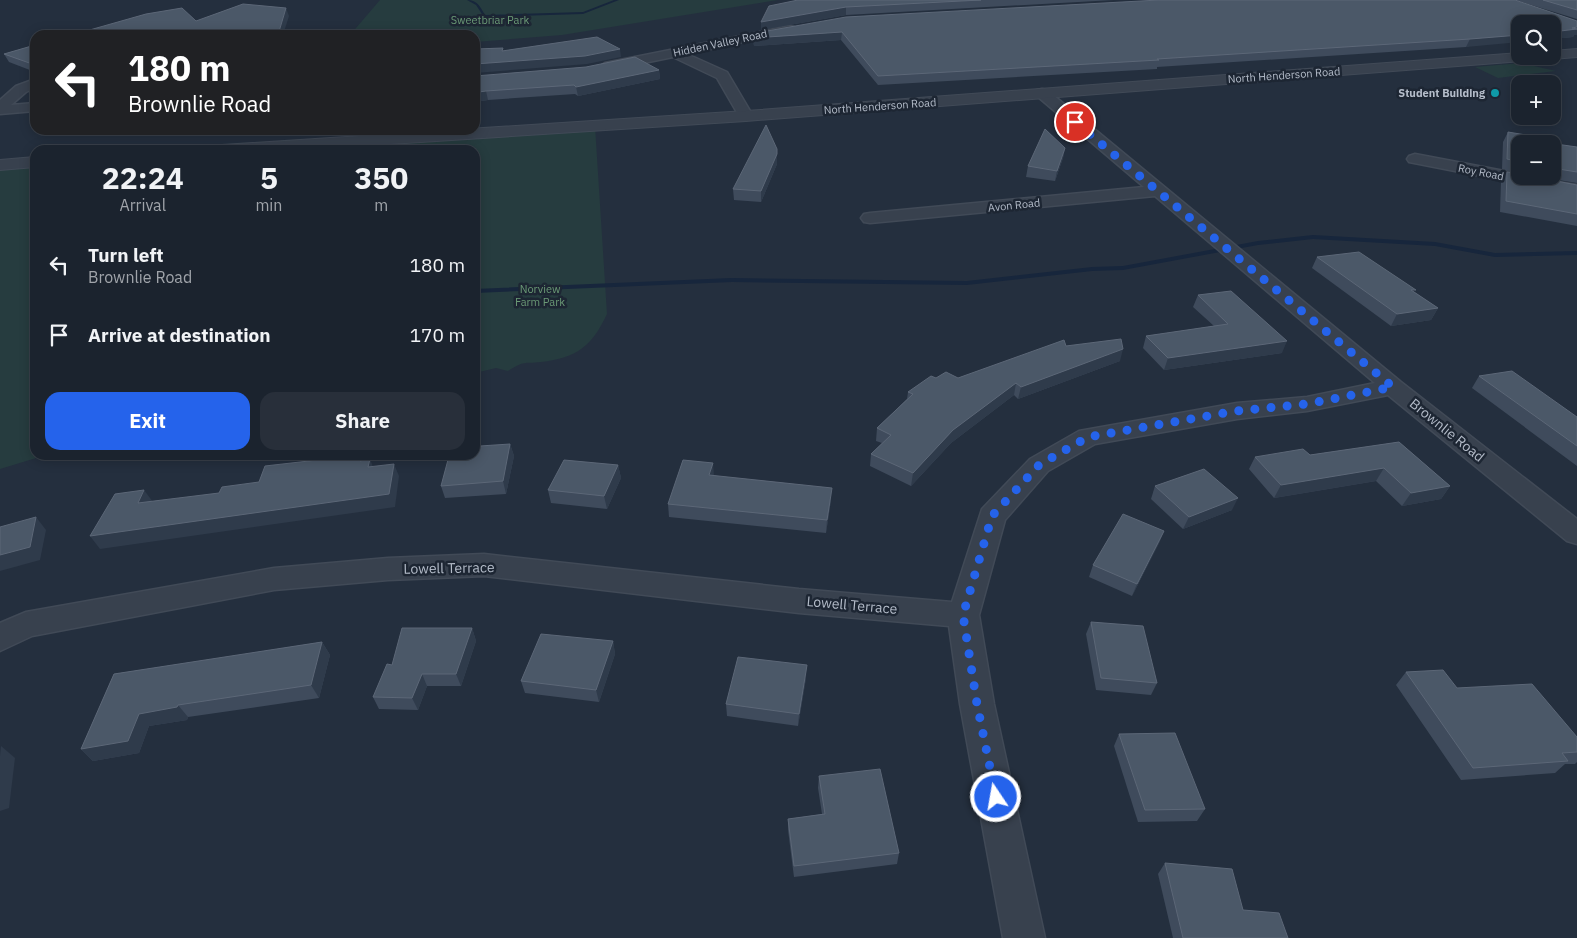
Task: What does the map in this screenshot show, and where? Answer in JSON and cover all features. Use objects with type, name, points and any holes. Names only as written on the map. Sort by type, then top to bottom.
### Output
[{"type":"street","name":"Hidden Valley Road","points":[[592,69],[800,26]]},
{"type":"street","points":[[675,52],[722,74],[746,116]]},
{"type":"street","points":[[1561,54],[1577,53]]},
{"type":"street","name":"North Henderson Road","points":[[480,133],[746,116],[1511,58]]},
{"type":"street","points":[[0,108],[21,89],[30,85]]},
{"type":"street","name":"Brownlie Road","points":[[1042,94],[1393,387],[1577,534]]},
{"type":"street","points":[[0,108],[30,108]]},
{"type":"street","name":"North Henderson Road","points":[[299,145],[453,135]]},
{"type":"street","name":"Roy Road","points":[[1415,159],[1577,190]]},
{"type":"street","points":[[0,164],[30,162]]},
{"type":"street","name":"Avon Road","points":[[870,218],[1157,191]]},
{"type":"street","points":[[1024,938],[977,704],[963,615],[992,516],[1039,465],[1088,437],[1236,411],[1307,404],[1393,387]]},
{"type":"street","name":"Lowell Terrace","points":[[0,638],[26,626],[142,602],[274,579],[388,569],[484,565],[799,601],[963,615]]},
{"type":"green space","name":"Sweetbriar Park","points":[[380,0],[778,0],[562,35],[480,42],[480,30],[354,30]]},
{"type":"green space","points":[[1511,64],[1530,65],[1556,71],[1498,78],[1475,67]]},
{"type":"green space","name":"Norview Farm Park","points":[[595,126],[607,314],[589,342],[574,353],[554,360],[521,364],[508,371],[496,368],[480,372],[480,145],[306,145]]},
{"type":"green space","points":[[30,163],[30,460],[0,469],[0,165]]},
{"type":"building","points":[[798,0],[981,0],[846,7],[761,22],[769,6]]},
{"type":"building","points":[[1159,0],[1515,0],[1559,15],[1511,15],[1511,36],[1157,59],[1159,60],[878,76],[842,32],[753,38],[756,33],[846,17]]},
{"type":"building","points":[[1543,0],[1577,0],[1577,10]]},
{"type":"building","points":[[243,4],[286,8],[279,30],[90,30],[146,14],[182,8],[196,21]]},
{"type":"building","points":[[1561,16],[1577,21],[1577,27],[1572,28],[1577,29],[1561,31]]},
{"type":"building","points":[[597,37],[620,49],[585,56],[480,64],[480,49],[503,48],[502,51]]},
{"type":"building","points":[[30,46],[30,63],[4,54]]},
{"type":"building","points":[[635,57],[659,70],[576,87],[574,85],[480,92],[480,76],[586,67]]},
{"type":"building","points":[[766,125],[777,149],[777,154],[761,191],[733,189]]},
{"type":"building","points":[[1045,129],[1065,148],[1057,171],[1028,166]]},
{"type":"building","points":[[1508,132],[1526,135],[1511,135],[1511,160],[1507,159]]},
{"type":"building","points":[[1561,145],[1577,147],[1577,172],[1561,169]]},
{"type":"building","points":[[1507,172],[1511,173],[1511,185],[1561,185],[1561,182],[1577,185],[1577,214],[1506,201]]},
{"type":"building","points":[[1359,252],[1416,290],[1411,290],[1438,308],[1397,314],[1317,257]]},
{"type":"building","points":[[1231,291],[1287,341],[1168,358],[1146,336],[1228,324],[1198,295]]},
{"type":"building","points":[[1121,339],[1123,349],[1021,387],[1016,383],[953,430],[913,473],[871,454],[891,435],[877,428],[913,394],[908,392],[931,376],[936,378],[946,372],[958,378],[1064,340],[1066,346]]},
{"type":"building","points":[[1512,371],[1577,417],[1577,446],[1479,376]]},
{"type":"building","points":[[1399,442],[1450,486],[1411,493],[1384,468],[1281,485],[1255,457],[1303,449],[1310,455]]},
{"type":"building","points":[[510,444],[503,481],[441,486],[448,460],[480,460],[480,446]]},
{"type":"building","points":[[318,460],[370,460],[368,467],[394,464],[389,494],[90,536],[115,494],[144,490],[138,503],[219,493],[222,487],[259,482],[265,466]]},
{"type":"building","points":[[564,460],[618,465],[604,496],[548,490]]},
{"type":"building","points":[[683,460],[713,463],[709,475],[832,488],[827,520],[668,504]]},
{"type":"building","points":[[1204,469],[1238,498],[1189,517],[1155,486]]},
{"type":"building","points":[[1123,514],[1164,531],[1137,584],[1093,565]]},
{"type":"building","points":[[36,517],[30,547],[0,555],[0,527]]},
{"type":"building","points":[[1091,622],[1143,626],[1157,683],[1101,678]]},
{"type":"building","points":[[402,628],[472,628],[456,674],[422,674],[412,698],[373,697],[387,664],[392,665]]},
{"type":"building","points":[[541,634],[613,641],[596,690],[521,681]]},
{"type":"building","points":[[322,642],[311,685],[178,705],[177,707],[139,714],[128,741],[81,749],[114,674]]},
{"type":"building","points":[[738,657],[807,665],[799,714],[726,704]]},
{"type":"building","points":[[1443,670],[1457,688],[1532,684],[1577,737],[1577,752],[1562,753],[1568,761],[1473,768],[1406,672]]},
{"type":"building","points":[[1175,733],[1205,809],[1145,810],[1119,734]]},
{"type":"building","points":[[880,769],[899,853],[794,866],[788,819],[825,814],[819,776]]},
{"type":"building","points":[[1165,863],[1232,869],[1243,910],[1279,913],[1288,938],[1183,938]]},
{"type":"waterway","points":[[469,0],[477,4],[484,16],[583,13],[617,0]]},
{"type":"waterway","points":[[480,291],[732,280],[967,283],[1092,269],[1123,268],[1258,243],[1313,237],[1435,244],[1495,255],[1577,253]]},
{"type":"place","name":"Student Building","points":[[1495,93]]},
{"type":"route","points":[[996,797],[977,704],[963,615],[992,516],[1039,465],[1088,437],[1236,411],[1307,404],[1393,387],[1075,122]]}]
